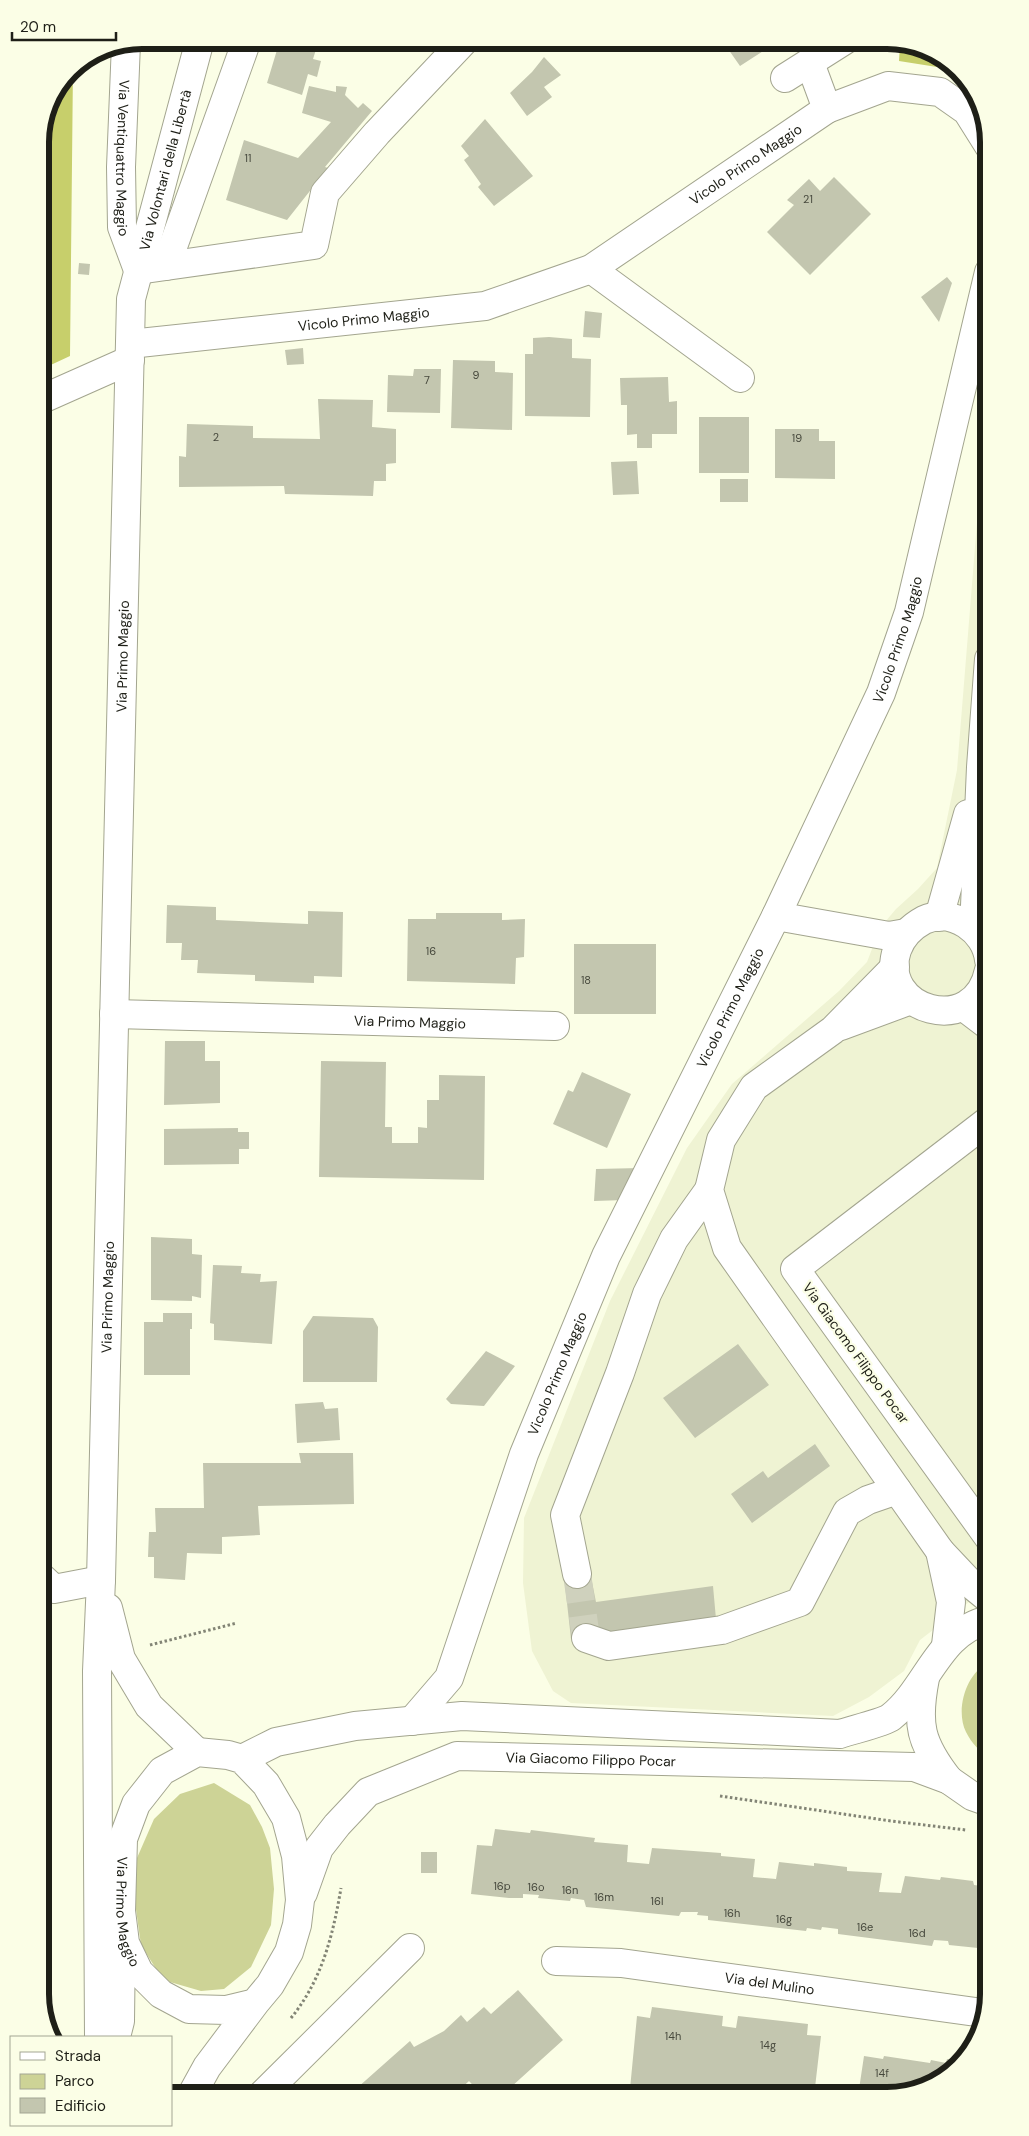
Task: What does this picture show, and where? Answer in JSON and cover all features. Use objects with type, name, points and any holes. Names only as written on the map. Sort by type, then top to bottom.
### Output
[{"type":"main road","name":"Via Volontari della Libertà","points":[[198,49],[138,270],[314,246],[325,194],[377,133],[456,49]]},
{"type":"main road","name":"Via Volontari della Libertà","points":[[166,266],[243,49]]},
{"type":"main road","points":[[785,78],[831,49]]},
{"type":"main road","name":"Via Ventiquattro Maggio","points":[[126,51],[121,167],[122,227],[138,270]]},
{"type":"main road","points":[[810,63],[827,109]]},
{"type":"main road","name":"Vicolo Primo Maggio","points":[[49,395],[130,352],[485,306],[591,269],[827,109],[888,86],[940,92],[967,111],[979,130]]},
{"type":"main road","points":[[591,269],[740,378]]},
{"type":"main road","name":"Via Primo Maggio","points":[[99,2036],[97,1671],[101,1580],[131,299],[138,270]]},
{"type":"main road","name":"Vicolo Primo Maggio","points":[[412,1721],[449,1678],[524,1454],[606,1256],[776,916],[881,693],[910,612],[980,311]]},
{"type":"main road","points":[[939,917],[980,770]]},
{"type":"main road","points":[[974,929],[980,789]]},
{"type":"main road","points":[[776,916],[888,936],[906,933],[927,919],[939,917],[952,918],[974,929],[980,936]]},
{"type":"main road","points":[[906,933],[896,955],[895,967],[900,985],[911,1000],[923,1008],[937,1012],[951,1011],[964,1007],[980,993]]},
{"type":"main road","points":[[577,1574],[565,1515],[620,1373],[647,1294],[674,1239],[709,1190],[721,1140],[754,1087],[833,1030],[895,967]]},
{"type":"main road","points":[[833,1030],[911,1000]]},
{"type":"main road","points":[[964,1007],[980,1019]]},
{"type":"main road","name":"Via Primo Maggio","points":[[114,1014],[555,1026]]},
{"type":"main road","name":"Via Giacomo Filippo Pocar","points":[[980,1127],[796,1269],[980,1525]]},
{"type":"main road","name":"Via Giacomo Filippo Pocar","points":[[709,1190],[727,1248],[940,1551],[980,1592]]},
{"type":"main road","points":[[586,1638],[609,1646],[722,1630],[800,1602],[848,1512],[868,1500],[897,1490]]},
{"type":"main road","name":"Via Giacomo Filippo Pocar","points":[[940,1551],[951,1602],[946,1645]]},
{"type":"main road","name":"Via Primo Maggio","points":[[101,1580],[121,1659],[149,1706],[197,1752],[162,1771],[136,1804],[123,1839],[121,1911],[125,1943],[139,1972],[161,1994],[189,2009],[226,2010],[255,2003]]},
{"type":"main road","points":[[49,1584],[54,1589],[101,1580]]},
{"type":"main road","name":"Via Giacomo Filippo Pocar","points":[[242,1759],[276,1742],[356,1726],[462,1716],[840,1734],[890,1718],[925,1678],[934,1661],[946,1645],[964,1630],[980,1624]]},
{"type":"main road","points":[[97,1671],[108,1690],[112,1711],[110,1760],[112,1790],[123,1839]]},
{"type":"main road","name":"Via Giacomo Filippo Pocar","points":[[925,1678],[920,1705],[922,1732],[932,1758],[949,1780]]},
{"type":"main road","points":[[196,2087],[207,2067],[270,1985],[288,1952],[298,1926],[300,1900],[296,1856],[286,1818],[266,1784],[242,1759],[228,1755],[197,1752]]},
{"type":"main road","name":"Via Giacomo Filippo Pocar","points":[[300,1900],[320,1848],[337,1825],[368,1792],[457,1756],[914,1767],[949,1780],[972,1796],[980,1799]]},
{"type":"main road","points":[[116,2036],[120,2021],[121,1911]]},
{"type":"main road","points":[[270,2087],[410,1948]]},
{"type":"main road","name":"Via del Mulino","points":[[556,1961],[620,1963],[978,2012]]},
{"type":"path","points":[[118,1646],[152,1645],[237,1622]]},
{"type":"path","points":[[713,1795],[891,1821],[970,1830]]},
{"type":"shaded area","points":[[980,485],[980,1599],[969,1602],[920,1640],[904,1671],[869,1697],[833,1716],[571,1703],[553,1691],[532,1651],[523,1583],[524,1518],[610,1301],[687,1148],[732,1084],[839,991],[867,962],[880,928],[937,868],[957,770]]},
{"type":"green space","points":[[900,50],[923,56],[944,68],[899,61]]},
{"type":"green space","points":[[73,79],[70,356],[49,366],[49,136],[52,118],[58,101]]},
{"type":"green space","points":[[980,1668],[980,1750],[966,1732],[962,1713],[965,1693],[974,1674]]},
{"type":"green space","points":[[214,1783],[250,1805],[262,1827],[270,1848],[274,1889],[271,1925],[251,1967],[224,1989],[201,1991],[163,1980],[141,1945],[134,1895],[137,1858],[154,1819],[180,1794]]},
{"type":"building","points":[[277,49],[316,49],[313,59],[321,61],[317,77],[308,74],[302,95],[267,83]]},
{"type":"building","points":[[728,49],[766,49],[740,66]]},
{"type":"building","points":[[544,57],[561,75],[544,87],[552,97],[527,116],[510,93],[532,72]]},
{"type":"building","points":[[309,86],[336,92],[336,86],[347,87],[345,95],[358,108],[363,103],[372,111],[325,167],[328,168],[287,220],[226,200],[244,140],[298,158],[331,122],[302,113]]},
{"type":"building","points":[[485,119],[533,176],[494,206],[478,187],[481,184],[464,160],[469,156],[461,146]]},
{"type":"building","points":[[834,177],[871,214],[810,275],[767,232],[794,205],[787,200],[809,179],[820,191]]},
{"type":"building","points":[[79,263],[90,264],[89,275],[78,274]]},
{"type":"building","points":[[947,277],[952,283],[939,322],[921,297]]},
{"type":"building","points":[[585,311],[602,313],[600,338],[583,337]]},
{"type":"building","points":[[533,338],[572,339],[572,358],[591,359],[590,417],[525,416],[525,354],[533,354]]},
{"type":"building","points":[[303,348],[304,364],[287,365],[285,350]]},
{"type":"building","points":[[453,360],[495,361],[495,372],[513,373],[512,430],[451,428]]},
{"type":"building","points":[[414,369],[441,369],[440,413],[387,412],[388,375],[413,376]]},
{"type":"building","points":[[668,377],[669,402],[677,401],[677,434],[652,434],[652,448],[637,448],[637,434],[627,435],[627,405],[621,405],[620,378]]},
{"type":"building","points":[[318,399],[373,400],[372,427],[396,429],[396,463],[386,464],[386,481],[374,481],[373,496],[285,494],[284,486],[179,487],[179,456],[186,457],[187,424],[253,426],[253,438],[320,439]]},
{"type":"building","points":[[699,417],[749,417],[749,473],[699,473]]},
{"type":"building","points":[[775,429],[819,429],[819,441],[835,441],[835,479],[775,478]]},
{"type":"building","points":[[637,461],[639,494],[613,495],[611,462]]},
{"type":"building","points":[[720,479],[748,479],[748,502],[720,502]]},
{"type":"building","points":[[167,905],[216,907],[216,920],[308,924],[308,911],[343,912],[342,977],[314,976],[314,983],[255,981],[255,975],[197,973],[198,960],[181,960],[182,943],[166,943]]},
{"type":"building","points":[[436,913],[502,913],[502,920],[525,919],[524,957],[516,958],[515,984],[407,981],[408,919],[436,919]]},
{"type":"building","points":[[574,944],[656,944],[656,1014],[574,1014]]},
{"type":"building","points":[[165,1041],[205,1041],[205,1061],[220,1061],[220,1103],[164,1105]]},
{"type":"building","points":[[321,1061],[386,1062],[385,1127],[392,1127],[392,1143],[418,1143],[418,1127],[427,1128],[427,1100],[439,1100],[439,1075],[485,1076],[484,1180],[319,1177]]},
{"type":"building","points":[[582,1072],[631,1094],[607,1148],[553,1124],[568,1090],[573,1092]]},
{"type":"building","points":[[238,1128],[238,1132],[249,1132],[249,1149],[239,1149],[239,1164],[164,1165],[164,1129]]},
{"type":"building","points":[[640,1168],[625,1200],[594,1201],[596,1169]]},
{"type":"building","points":[[151,1237],[192,1239],[192,1254],[202,1255],[201,1298],[192,1296],[192,1301],[151,1300]]},
{"type":"building","points":[[213,1265],[242,1266],[241,1273],[261,1274],[260,1282],[277,1281],[272,1344],[214,1340],[214,1324],[210,1323]]},
{"type":"building","points":[[163,1313],[192,1313],[190,1375],[144,1375],[144,1322],[163,1322]]},
{"type":"building","points":[[313,1316],[373,1318],[378,1327],[377,1382],[303,1382],[303,1331]]},
{"type":"building","points":[[738,1344],[769,1385],[695,1438],[663,1398]]},
{"type":"building","points":[[486,1351],[515,1366],[484,1406],[451,1404],[446,1399]]},
{"type":"building","points":[[323,1402],[325,1409],[338,1408],[340,1440],[297,1443],[295,1404]]},
{"type":"building","points":[[815,1444],[830,1466],[752,1523],[731,1494],[763,1471],[768,1478]]},
{"type":"building","points":[[299,1453],[353,1453],[354,1504],[258,1506],[260,1535],[222,1537],[222,1554],[187,1553],[185,1580],[154,1578],[154,1557],[148,1557],[149,1532],[156,1532],[155,1508],[204,1508],[203,1463],[301,1463]]},
{"type":"building","points":[[590,1572],[596,1602],[713,1586],[716,1619],[571,1639],[564,1576]]},
{"type":"building","points":[[495,1829],[530,1833],[531,1830],[595,1838],[594,1842],[628,1845],[627,1862],[649,1864],[652,1848],[721,1853],[721,1856],[755,1859],[753,1877],[776,1879],[779,1862],[814,1866],[814,1863],[847,1867],[847,1871],[882,1873],[879,1892],[901,1893],[905,1876],[940,1880],[941,1877],[973,1881],[974,1885],[980,1886],[980,1951],[978,1951],[978,1948],[949,1945],[948,1941],[934,1940],[932,1946],[838,1934],[838,1929],[822,1927],[821,1930],[807,1928],[806,1931],[708,1920],[708,1916],[697,1915],[698,1912],[681,1912],[679,1916],[586,1907],[584,1900],[571,1898],[570,1901],[538,1898],[539,1895],[523,1894],[523,1898],[509,1898],[471,1894],[477,1845],[492,1846]]},
{"type":"building","points":[[421,1852],[437,1852],[437,1873],[421,1873]]},
{"type":"building","points":[[518,1990],[563,2040],[511,2087],[475,2087],[469,2081],[463,2087],[358,2087],[410,2041],[414,2047],[444,2031],[461,2015],[467,2022],[484,2007],[491,2014]]},
{"type":"building","points":[[652,2007],[723,2016],[722,2026],[736,2028],[738,2016],[808,2024],[807,2035],[821,2036],[815,2087],[630,2087],[637,2016],[650,2018]]},
{"type":"building","points":[[864,2056],[883,2059],[884,2056],[930,2063],[931,2060],[946,2063],[947,2059],[953,2060],[939,2072],[917,2082],[899,2086],[859,2087]]},
{"type":"tunnel","points":[[577,1574],[586,1638]]}]
